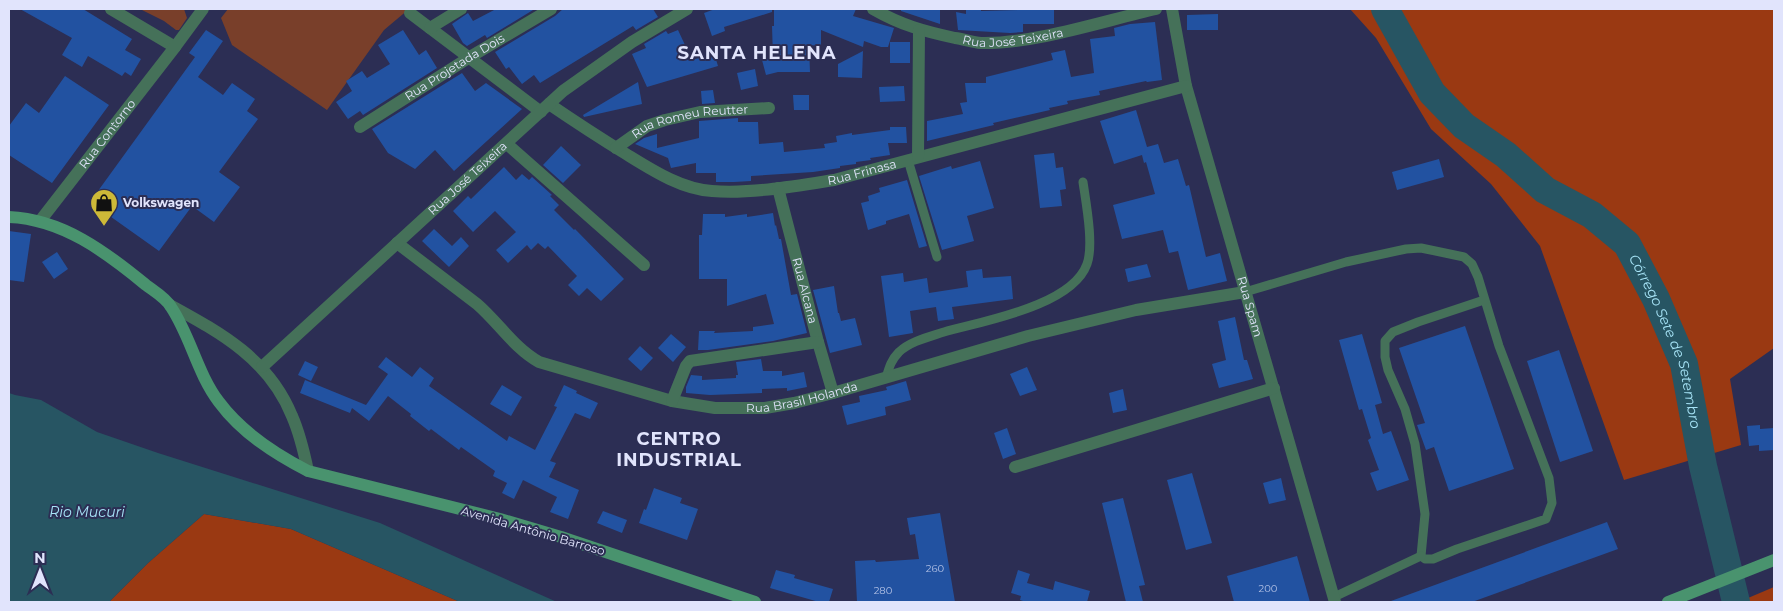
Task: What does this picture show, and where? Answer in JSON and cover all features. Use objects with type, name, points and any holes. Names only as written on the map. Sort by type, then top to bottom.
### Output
[{"type":"main road","points":[[9,217],[40,221],[74,234],[107,254],[170,305]]},
{"type":"main road","name":"Avenida Antônio Barroso","points":[[170,305],[185,332],[197,364],[219,402],[246,432],[279,456],[308,471],[500,519],[561,537],[755,602]]},
{"type":"main road","points":[[1668,602],[1774,560]]},
{"type":"street","points":[[111,9],[175,47]]},
{"type":"street","name":"Rua Contorno","points":[[40,221],[203,9]]},
{"type":"street","points":[[430,28],[461,9]]},
{"type":"street","name":"Rua Projetada Dois","points":[[360,127],[470,57],[551,9]]},
{"type":"street","name":"Rua José Teixeira","points":[[262,367],[545,108],[594,68],[668,13],[687,9]]},
{"type":"street","name":"Rua José Teixeira","points":[[873,9],[919,30],[979,43],[998,42],[1063,31],[1156,9]]},
{"type":"street","name":"Rua Spam","points":[[1172,9],[1186,86],[1335,600]]},
{"type":"street","name":"Rua Frinasa","points":[[410,13],[545,108],[653,170],[694,188],[712,191],[778,188],[834,180],[1186,86]]},
{"type":"street","points":[[913,159],[919,30]]},
{"type":"street","name":"Rua Romeu Reutter","points":[[616,148],[647,126],[665,120],[700,112],[769,108]]},
{"type":"street","points":[[507,144],[644,265]]},
{"type":"street","name":"Rua Alcana","points":[[778,188],[833,393]]},
{"type":"street","name":"Rua Brasil Holanda","points":[[397,243],[478,304],[515,345],[539,362],[554,368],[672,401],[714,408],[765,408],[794,403],[1028,336],[1136,310],[1245,292]]},
{"type":"street","points":[[170,305],[213,329],[245,351],[262,367],[292,414],[301,440],[308,471]]},
{"type":"street","points":[[672,401],[686,366],[690,361],[818,342]]},
{"type":"street","points":[[1015,467],[1274,388]]},
{"type":"lane","points":[[913,159],[936,257]]},
{"type":"lane","points":[[886,378],[890,363],[900,351],[910,345],[926,338],[1032,307],[1047,301],[1071,287],[1081,277],[1087,263],[1088,219],[1083,182]]},
{"type":"lane","points":[[1245,292],[1346,262],[1406,249],[1421,248],[1464,257],[1472,264],[1478,277],[1499,346],[1549,478],[1552,503],[1546,519],[1433,559],[1425,559],[1421,556]]},
{"type":"lane","points":[[1421,556],[1425,514],[1415,444],[1405,409],[1388,370],[1385,357],[1385,341],[1393,332],[1484,300]]},
{"type":"lane","points":[[1335,600],[1421,556]]},
{"type":"shaded area","points":[[140,9],[184,9],[187,18],[179,30],[176,30],[164,21]]},
{"type":"shaded area","points":[[228,9],[409,9],[384,30],[327,110],[232,45],[221,18]]},
{"type":"shaded area","points":[[1350,9],[1774,9],[1774,348],[1730,379],[1741,445],[1624,480],[1540,246],[1491,184],[1431,129],[1376,38]]},
{"type":"shaded area","points":[[204,514],[291,529],[460,602],[109,602],[148,563]]},
{"type":"shaded area","points":[[1774,587],[1774,602],[1749,602],[1748,598]]},
{"type":"water","name":"Rio Mucuri","points":[[9,393],[41,400],[97,432],[380,523],[557,602],[460,602],[291,529],[204,514],[148,563],[109,602],[9,602]]},
{"type":"building","points":[[20,9],[83,9],[132,39],[125,50],[141,59],[131,76],[125,72],[122,76],[88,56],[82,67],[62,55],[72,38]]},
{"type":"building","points":[[496,9],[533,10],[487,38],[485,35],[467,46],[463,43],[452,24],[468,13],[473,21]]},
{"type":"building","points":[[563,9],[653,9],[658,17],[636,30],[633,26],[540,83],[534,75],[522,84],[509,67],[506,69],[495,52],[555,16]]},
{"type":"building","points":[[715,9],[772,9],[772,12],[724,27],[725,31],[712,36],[704,13]]},
{"type":"building","points":[[774,9],[856,9],[853,16],[894,28],[888,47],[881,47],[864,41],[863,47],[821,30],[821,46],[809,45],[810,72],[778,72],[766,75],[762,60],[773,57],[772,26],[774,26]]},
{"type":"building","points":[[901,9],[940,10],[940,24],[901,11]]},
{"type":"building","points":[[966,9],[981,9],[981,11],[1054,9],[1054,24],[1023,24],[1023,32],[1010,33],[958,30],[956,12],[966,14]]},
{"type":"building","points":[[1218,14],[1218,30],[1187,30],[1187,15]]},
{"type":"building","points":[[1155,22],[1162,80],[1146,81],[1099,91],[1100,95],[1067,101],[1068,104],[1049,108],[1050,110],[927,141],[927,121],[963,114],[960,103],[967,102],[965,83],[986,83],[986,77],[1053,60],[1051,53],[1065,50],[1071,77],[1094,73],[1090,39],[1115,36],[1114,28],[1130,24]]},
{"type":"building","points":[[206,30],[223,41],[198,77],[223,95],[232,83],[255,99],[247,111],[258,119],[219,172],[240,187],[214,222],[192,206],[159,251],[90,202],[195,57],[189,53]]},
{"type":"building","points":[[403,30],[419,55],[426,50],[437,68],[363,115],[360,111],[348,119],[336,102],[352,91],[346,81],[362,71],[367,78],[390,64],[378,45]]},
{"type":"building","points":[[678,30],[692,60],[714,53],[718,66],[647,87],[632,54],[646,48],[644,44],[666,31],[668,34]]},
{"type":"building","points":[[890,42],[910,42],[910,63],[890,63]]},
{"type":"building","points":[[863,51],[862,78],[838,77],[838,64]]},
{"type":"building","points":[[755,69],[758,86],[741,90],[737,73]]},
{"type":"building","points":[[462,73],[475,91],[486,83],[522,109],[454,171],[435,150],[415,169],[388,153],[372,129]]},
{"type":"building","points":[[65,76],[109,105],[52,183],[9,155],[9,126],[26,103],[39,113]]},
{"type":"building","points":[[638,82],[642,104],[584,117],[583,115]]},
{"type":"building","points":[[904,86],[905,101],[880,102],[879,87]]},
{"type":"building","points":[[713,90],[715,103],[702,104],[701,91]]},
{"type":"building","points":[[793,95],[809,95],[809,110],[794,110]]},
{"type":"building","points":[[1136,110],[1147,147],[1158,144],[1164,163],[1178,159],[1186,186],[1189,185],[1206,257],[1220,253],[1227,281],[1188,290],[1178,251],[1169,253],[1163,230],[1122,239],[1113,205],[1155,194],[1146,162],[1144,163],[1142,155],[1114,164],[1100,121]]},
{"type":"building","points":[[738,118],[738,122],[758,122],[759,144],[783,142],[784,152],[825,148],[824,144],[837,142],[836,136],[890,130],[890,127],[906,127],[907,143],[888,143],[890,155],[870,158],[871,160],[840,166],[840,168],[813,172],[751,176],[751,181],[734,182],[716,182],[716,173],[696,173],[696,163],[671,168],[668,158],[635,144],[644,138],[657,134],[657,148],[699,138],[699,121]]},
{"type":"building","points":[[561,146],[581,165],[563,183],[543,165]]},
{"type":"building","points":[[1054,153],[1056,168],[1063,167],[1066,189],[1060,190],[1062,206],[1040,208],[1034,155]]},
{"type":"building","points":[[1439,159],[1444,177],[1397,190],[1392,172]]},
{"type":"building","points":[[980,161],[994,208],[967,216],[974,241],[942,250],[919,176],[951,166],[952,169]]},
{"type":"building","points":[[504,167],[516,180],[522,174],[529,180],[532,177],[552,195],[550,196],[559,205],[554,210],[624,279],[601,301],[587,288],[579,296],[568,285],[577,276],[548,246],[545,249],[538,243],[531,250],[527,245],[508,263],[496,250],[516,232],[495,211],[473,232],[453,211],[468,196],[471,199]]},
{"type":"building","points":[[907,180],[927,246],[919,248],[909,214],[886,221],[886,224],[868,230],[861,203],[869,201],[868,196],[880,192],[879,188]]},
{"type":"building","points":[[773,213],[779,239],[781,239],[791,295],[797,294],[807,333],[773,341],[698,350],[699,331],[715,331],[714,333],[753,331],[753,327],[774,324],[766,294],[727,306],[727,279],[699,279],[699,235],[702,235],[703,214],[725,214],[725,217],[747,214],[747,217]]},
{"type":"building","points":[[434,229],[452,246],[461,237],[469,246],[449,267],[422,241]]},
{"type":"building","points":[[9,231],[31,234],[24,282],[9,280]]},
{"type":"building","points":[[57,252],[68,269],[54,279],[42,262]]},
{"type":"building","points":[[1147,264],[1151,277],[1128,282],[1125,269]]},
{"type":"building","points":[[982,269],[983,278],[1011,276],[1013,299],[952,307],[954,319],[938,321],[936,307],[910,311],[913,333],[889,337],[881,276],[903,273],[904,282],[927,278],[929,293],[968,287],[966,271]]},
{"type":"building","points":[[834,286],[841,321],[855,318],[862,345],[830,353],[813,290]]},
{"type":"building","points":[[1235,317],[1244,360],[1247,360],[1253,379],[1219,388],[1212,364],[1226,360],[1218,321]]},
{"type":"building","points":[[1465,326],[1514,469],[1449,491],[1434,447],[1426,450],[1417,425],[1425,423],[1399,348]]},
{"type":"building","points":[[671,334],[686,347],[673,362],[658,348]]},
{"type":"building","points":[[1362,334],[1382,403],[1375,405],[1383,434],[1391,431],[1409,480],[1377,491],[1370,473],[1379,470],[1368,440],[1371,438],[1362,409],[1359,410],[1339,340]]},
{"type":"building","points":[[640,346],[653,358],[641,371],[628,359]]},
{"type":"building","points":[[1559,350],[1593,451],[1560,462],[1527,361]]},
{"type":"building","points":[[386,357],[412,377],[420,367],[434,378],[429,386],[507,441],[509,436],[535,450],[557,407],[554,406],[564,385],[598,403],[590,419],[575,413],[550,461],[556,463],[549,477],[579,490],[568,519],[550,512],[557,497],[523,480],[514,499],[502,493],[507,483],[493,476],[495,471],[461,447],[459,450],[431,429],[429,431],[388,396],[369,421],[352,408],[350,413],[300,393],[305,380],[366,405],[388,374],[378,367]]},
{"type":"building","points":[[761,359],[763,371],[782,371],[782,376],[804,372],[807,387],[787,391],[787,388],[762,389],[762,393],[710,395],[686,393],[686,387],[691,375],[702,376],[702,380],[736,378],[736,375],[738,375],[736,362]]},
{"type":"building","points":[[305,361],[318,367],[311,381],[298,375]]},
{"type":"building","points":[[1027,367],[1037,390],[1020,396],[1010,374]]},
{"type":"building","points":[[906,381],[911,400],[885,407],[886,415],[847,425],[842,406],[860,402],[859,396],[887,390],[886,387]]},
{"type":"building","points":[[502,385],[522,397],[511,416],[490,404]]},
{"type":"building","points":[[1123,389],[1127,410],[1113,413],[1109,393]]},
{"type":"building","points":[[1760,425],[1760,429],[1774,428],[1774,450],[1759,451],[1759,445],[1749,446],[1747,426]]},
{"type":"building","points":[[1007,428],[1016,454],[1003,459],[994,433]]},
{"type":"building","points":[[1192,473],[1212,543],[1186,550],[1167,480]]},
{"type":"building","points":[[1281,478],[1286,500],[1269,504],[1263,483]]},
{"type":"building","points":[[654,488],[682,498],[680,503],[698,509],[687,540],[639,523]]},
{"type":"building","points":[[1123,498],[1145,585],[1139,586],[1143,602],[1126,602],[1102,503]]},
{"type":"building","points":[[603,511],[627,520],[622,533],[597,523]]},
{"type":"building","points":[[940,513],[955,602],[857,602],[855,561],[875,560],[876,562],[919,559],[915,534],[910,535],[907,518]]},
{"type":"building","points":[[1607,522],[1618,549],[1472,602],[1391,602],[1391,601]]},
{"type":"building","points":[[1297,556],[1310,602],[1234,602],[1227,576]]},
{"type":"building","points":[[776,570],[795,575],[794,578],[833,589],[829,602],[819,602],[770,588]]},
{"type":"building","points":[[1018,570],[1030,574],[1027,583],[1053,590],[1055,581],[1090,591],[1087,602],[1026,602],[1020,600],[1021,596],[1011,593]]},
{"type":"waterway","name":"Córrego Sete de Setembro","points":[[1385,9],[1432,93],[1464,126],[1506,155],[1545,190],[1592,215],[1627,244],[1656,299],[1684,364],[1703,466],[1736,602]]},
{"type":"place","name":"Volkswagen","points":[[104,227]]},
{"type":"district","name":"SANTA HELENA","points":[[757,53]]},
{"type":"district","name":"CENTRO INDUSTRIAL","points":[[679,449]]}]
